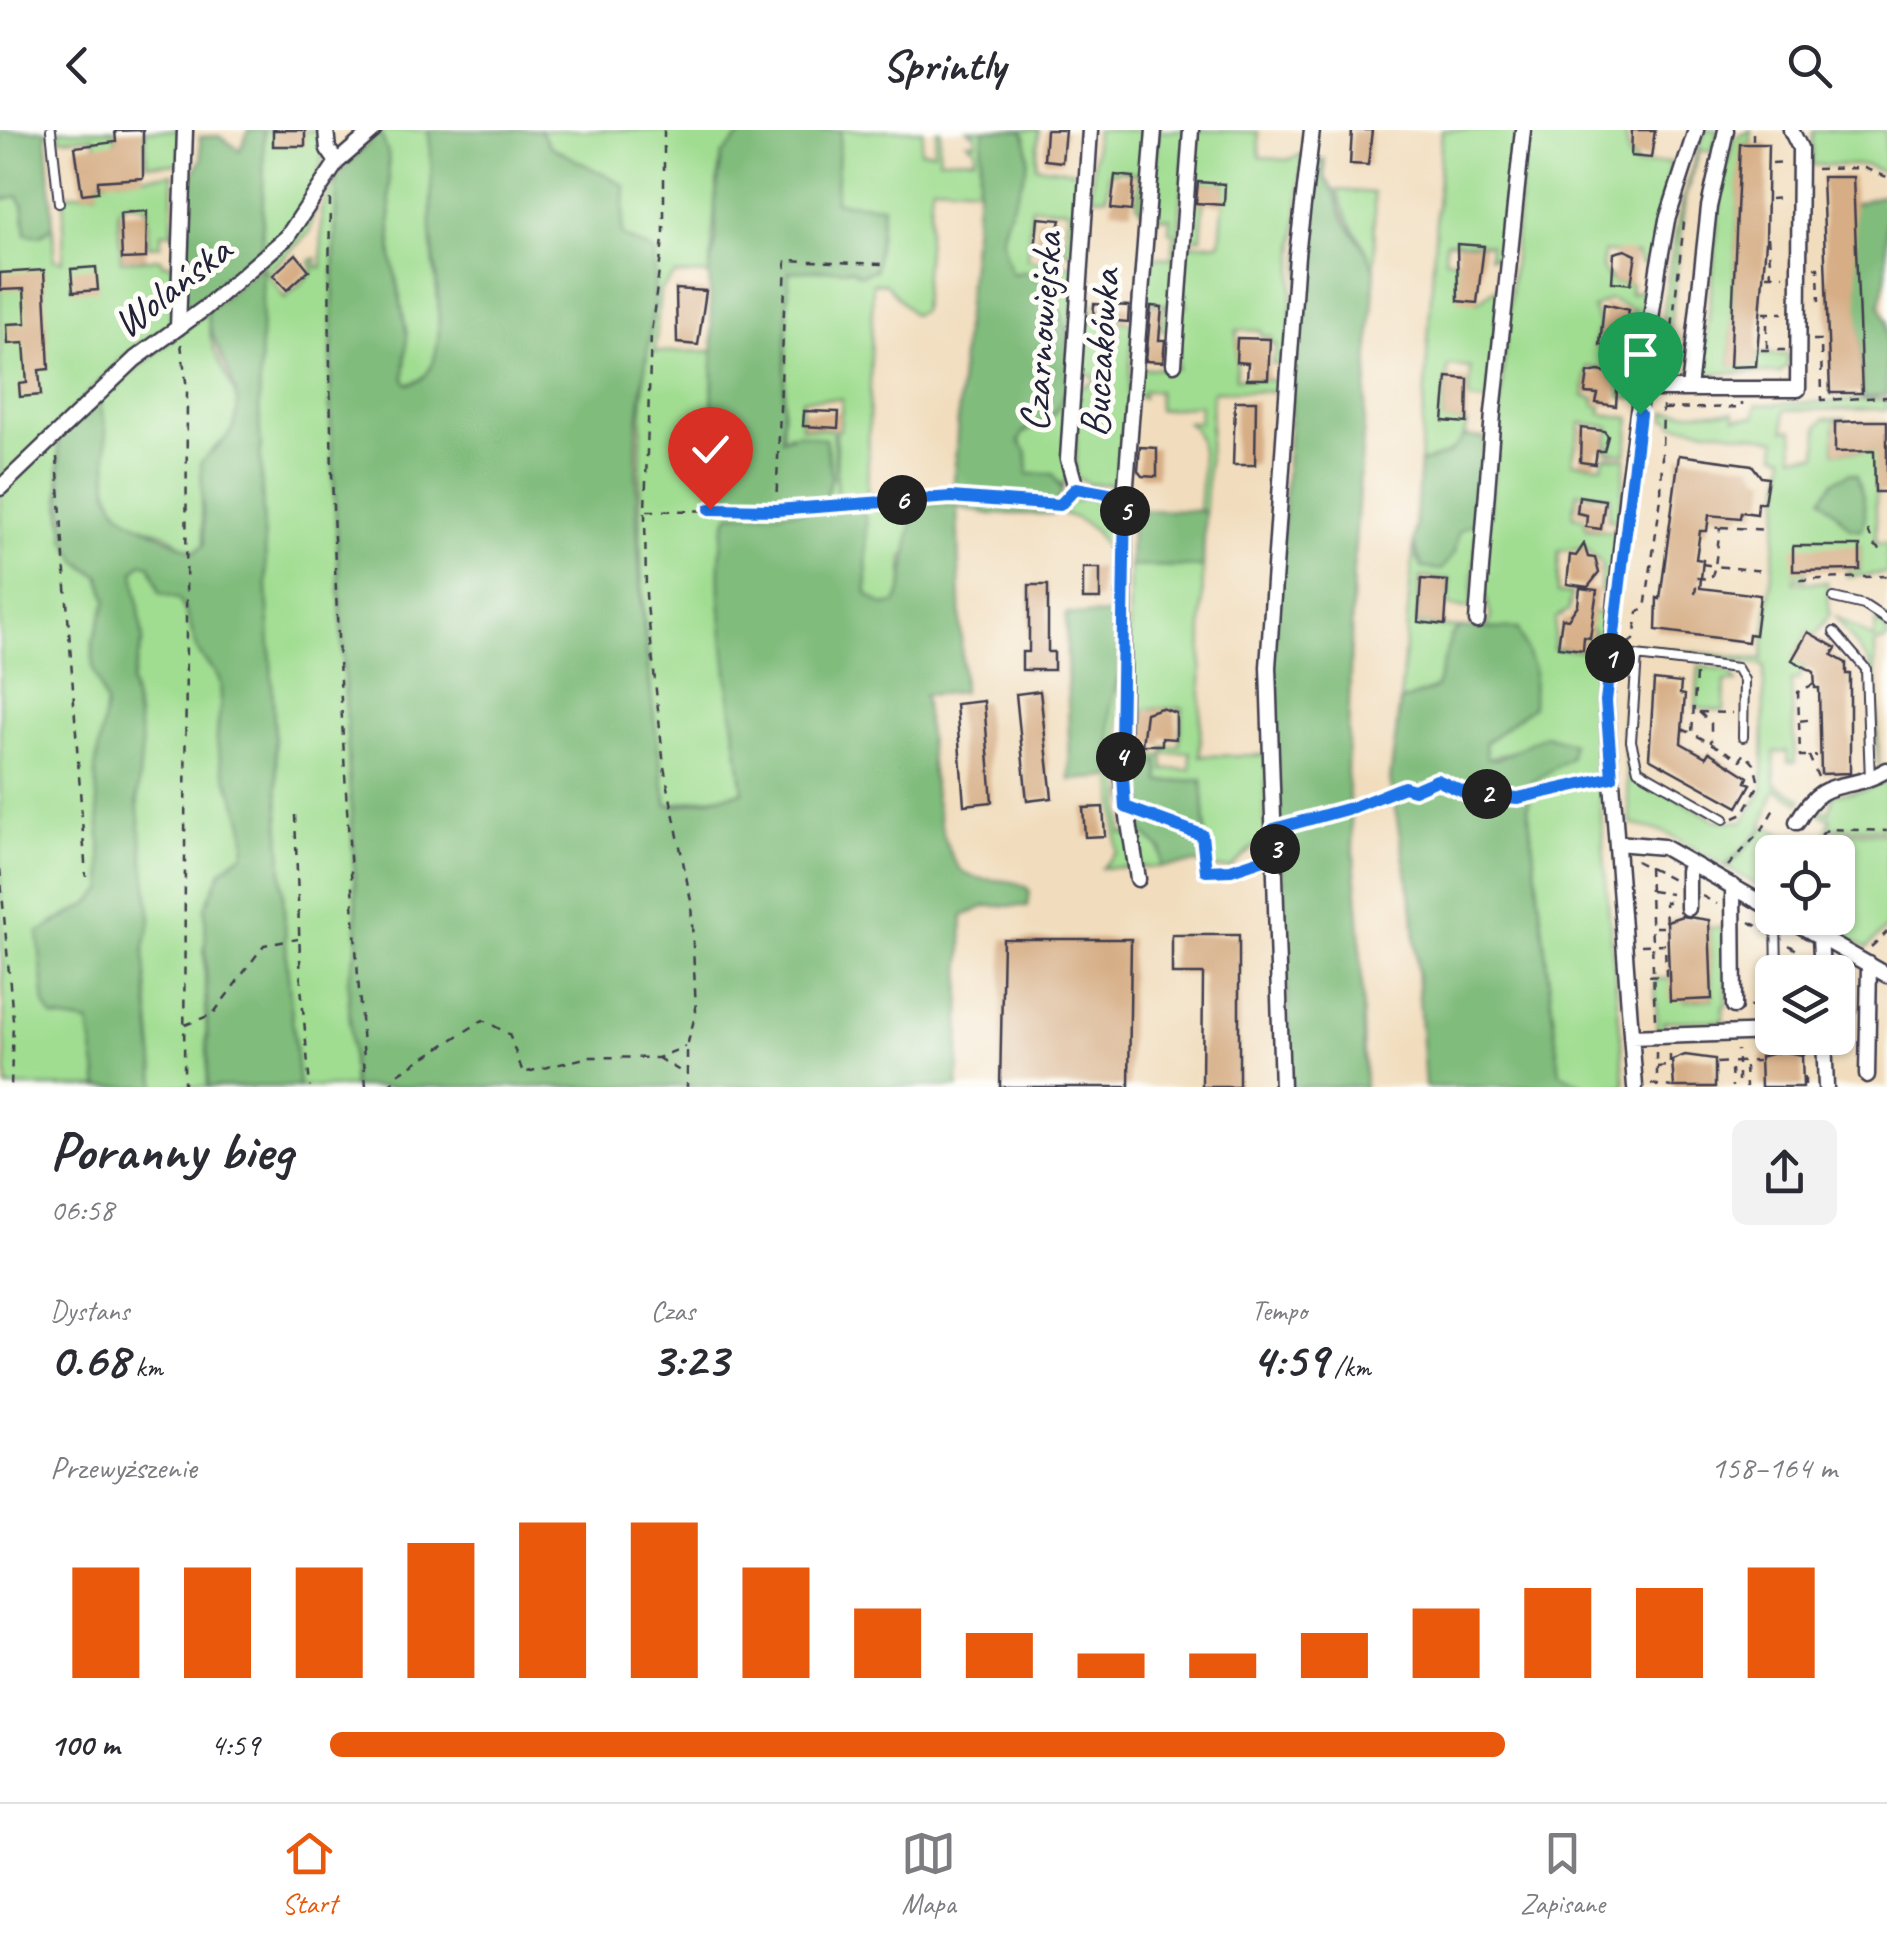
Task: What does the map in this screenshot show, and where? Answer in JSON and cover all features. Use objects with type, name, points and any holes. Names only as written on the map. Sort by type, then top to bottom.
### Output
[{"type":"street","points":[[178,328],[185,130]]},
{"type":"street","points":[[326,130],[334,168]]},
{"type":"street","name":"Wolańska","points":[[0,488],[135,358],[178,328],[287,237],[334,168],[374,130]]},
{"type":"street","name":"Czarnowiejska","points":[[1090,130],[1068,459],[1076,488],[1125,497]]},
{"type":"street","name":"Buczakówka","points":[[1138,879],[1125,807],[1121,745],[1125,497],[1154,130]]},
{"type":"street","points":[[1174,364],[1191,130]]},
{"type":"street","points":[[1282,1087],[1268,667],[1284,490],[1298,255],[1312,130]]},
{"type":"street","points":[[1477,620],[1493,414],[1524,130]]},
{"type":"street","points":[[1643,1086],[1631,1038],[1606,701],[1667,220],[1696,130]]},
{"type":"street","points":[[1689,390],[1709,208],[1726,130]]},
{"type":"street","points":[[1644,390],[1798,388],[1795,345],[1799,312],[1800,148],[1791,130]]},
{"type":"street","points":[[1798,822],[1812,796],[1821,790],[1870,780],[1887,770]]},
{"type":"street","points":[[1617,844],[1655,844],[1755,899]]},
{"type":"street","points":[[1688,902],[1692,864]]},
{"type":"street","points":[[1733,886],[1734,1006]]},
{"type":"street","points":[[1817,935],[1868,958],[1887,975]]},
{"type":"street","points":[[1820,937],[1821,955]]},
{"type":"street","points":[[1868,958],[1868,1075]]},
{"type":"street","points":[[1631,1038],[1755,1035]]},
{"type":"street","points":[[1825,1055],[1826,1087]]},
{"type":"lane","points":[[52,130],[59,204]]},
{"type":"lane","points":[[1060,505],[1076,488]]},
{"type":"lane","points":[[1834,598],[1864,604],[1887,620]]},
{"type":"lane","points":[[1834,632],[1866,669],[1870,780]]},
{"type":"lane","points":[[1611,653],[1737,668],[1744,680],[1744,737]]},
{"type":"lane","points":[[1637,656],[1631,742],[1638,770],[1724,819]]},
{"type":"path","points":[[664,130],[664,232],[652,333],[645,511],[646,596],[664,767],[692,901],[696,1012],[688,1046],[687,1087]]},
{"type":"path","points":[[1754,130],[1754,142]]},
{"type":"path","points":[[334,168],[328,428],[346,816],[366,1087]]},
{"type":"path","points":[[1809,169],[1864,168],[1886,179]]},
{"type":"path","points":[[1768,237],[1771,275]]},
{"type":"path","points":[[776,510],[786,260],[882,264]]},
{"type":"path","points":[[1799,312],[1765,313],[1764,350],[1823,340],[1822,400],[1887,397]]},
{"type":"path","points":[[178,328],[187,390],[184,1087]]},
{"type":"path","points":[[56,436],[86,877]]},
{"type":"path","points":[[645,511],[776,510],[951,497],[1060,505]]},
{"type":"path","points":[[1736,518],[1736,526]]},
{"type":"path","points":[[1695,594],[1697,578],[1710,579],[1722,524],[1768,530]]},
{"type":"path","points":[[1708,527],[1720,528]]},
{"type":"path","points":[[1868,530],[1873,544],[1887,554]]},
{"type":"path","points":[[1702,564],[1763,571]]},
{"type":"path","points":[[1843,570],[1843,580]]},
{"type":"path","points":[[1810,571],[1810,580]]},
{"type":"path","points":[[1799,580],[1887,576]]},
{"type":"path","points":[[1692,733],[1696,673]]},
{"type":"path","points":[[1814,684],[1798,692],[1800,756],[1818,756]]},
{"type":"path","points":[[1685,699],[1694,700]]},
{"type":"path","points":[[1696,712],[1744,713]]},
{"type":"path","points":[[1696,712],[1711,723],[1711,744]]},
{"type":"path","points":[[1799,721],[1815,719]]},
{"type":"path","points":[[1682,729],[1741,760],[1745,754]]},
{"type":"path","points":[[1724,819],[1742,814],[1757,790],[1757,770],[1745,754],[1744,737]]},
{"type":"path","points":[[1274,829],[1354,807],[1392,790],[1414,790],[1437,780],[1468,794],[1518,798],[1612,777]]},
{"type":"path","points":[[1125,807],[1202,835],[1206,871],[1231,870],[1276,855]]},
{"type":"path","points":[[1733,860],[1762,830],[1774,810]]},
{"type":"path","points":[[296,815],[310,1087]]},
{"type":"path","points":[[1822,835],[1828,829],[1887,831]]},
{"type":"path","points":[[1649,867],[1653,976],[1670,1066],[1656,1066]]},
{"type":"path","points":[[0,869],[12,1020],[11,1087]]},
{"type":"path","points":[[1650,891],[1688,902]]},
{"type":"path","points":[[1652,927],[1666,928],[1666,902],[1688,902]]},
{"type":"path","points":[[1868,958],[1887,932]]},
{"type":"path","points":[[184,1025],[212,1014],[264,945],[300,939]]},
{"type":"path","points":[[1639,945],[1665,944],[1666,975],[1641,976]]},
{"type":"path","points":[[389,1087],[398,1074],[483,1020],[509,1034],[524,1073],[589,1057],[658,1058],[688,1046]]},
{"type":"path","points":[[1737,1034],[1738,1082]]},
{"type":"path","points":[[1657,1086],[1662,1036]]},
{"type":"path","points":[[1804,1055],[1808,1060]]},
{"type":"path","points":[[658,1058],[686,1074]]},
{"type":"path","points":[[1716,1064],[1758,1061]]},
{"type":"path","points":[[1731,1068],[1732,1084],[1746,1084],[1745,1068]]},
{"type":"path","points":[[1643,1086],[1672,1087]]},
{"type":"green space","points":[[0,130],[46,130],[53,225],[40,236],[26,234],[23,205],[18,196],[0,200]]},
{"type":"green space","points":[[59,130],[115,130],[118,179],[173,174],[172,233],[161,233],[161,245],[149,246],[147,208],[129,202],[118,210],[121,261],[161,259],[162,264],[172,264],[171,324],[124,356],[0,482],[0,200],[17,196],[23,205],[26,234],[46,233],[53,225],[54,260],[63,261],[64,195],[97,192],[97,182],[107,180],[93,137],[60,139]]},
{"type":"green space","points":[[145,130],[182,130],[181,165],[147,164]]},
{"type":"green space","points":[[249,130],[264,130],[262,254],[185,316],[182,307],[189,182],[201,159],[200,137],[219,136],[240,150]]},
{"type":"green space","points":[[264,130],[323,130],[323,150],[309,199],[262,254]]},
{"type":"green space","points":[[383,130],[428,130],[430,145],[438,346],[433,364],[423,378],[407,384],[407,335],[392,257],[388,154],[377,134]]},
{"type":"green space","points":[[428,130],[540,130],[550,146],[625,186],[622,235],[654,252],[652,321],[637,441],[638,532],[653,715],[667,805],[676,806],[743,792],[721,605],[723,534],[730,514],[860,509],[866,518],[867,594],[883,605],[896,603],[899,596],[916,504],[957,506],[954,481],[962,354],[984,130],[1022,130],[1027,144],[1026,170],[1005,222],[1003,244],[1012,274],[1026,271],[1044,284],[1057,304],[1070,356],[1068,382],[1060,405],[1045,422],[1024,431],[1019,442],[1027,452],[1028,474],[1053,474],[1062,491],[1053,514],[991,514],[957,507],[963,692],[924,695],[939,817],[954,861],[973,877],[1016,883],[1030,891],[1028,906],[986,906],[963,916],[958,1087],[353,1087],[348,980],[358,942],[330,408],[337,176],[377,134],[382,136],[388,154],[392,257],[407,335],[404,379],[408,384],[423,377],[433,362],[438,342]]},
{"type":"green space","points":[[540,130],[746,130],[721,162],[709,274],[675,275],[660,291],[655,352],[713,351],[712,505],[824,499],[830,484],[825,439],[789,434],[782,441],[789,271],[850,269],[861,275],[875,270],[835,202],[841,130],[923,130],[921,151],[934,152],[937,130],[941,130],[939,159],[975,158],[976,149],[967,142],[976,142],[976,136],[968,130],[984,130],[978,188],[932,185],[922,311],[913,315],[886,284],[873,283],[867,496],[956,491],[958,501],[903,557],[903,594],[896,603],[883,605],[867,595],[867,576],[774,514],[730,514],[720,568],[720,600],[743,792],[667,805],[649,669],[640,537],[642,404],[655,268],[641,245],[622,236],[625,186],[549,146]],"holes":[[[802,399],[842,399],[840,430],[836,430],[837,498],[833,430],[801,427]]]},
{"type":"green space","points":[[746,130],[841,130],[835,202],[883,206],[875,270],[860,275],[850,269],[789,272],[782,439],[798,433],[825,439],[832,477],[825,498],[711,505],[713,351],[709,274],[716,239],[715,202],[722,155]]},
{"type":"green space","points":[[1022,130],[1039,130],[1036,166],[1083,172],[1078,250],[1065,253],[1068,209],[1032,207],[1027,259],[1077,266],[1070,333],[1021,272],[1012,274],[1003,250],[1005,223],[1025,170],[1027,143]]},
{"type":"green space","points":[[1096,130],[1150,130],[1142,212],[1137,204],[1139,175],[1121,170],[1109,173],[1107,197],[1091,196]]},
{"type":"green space","points":[[1158,130],[1187,130],[1171,331],[1161,331],[1164,307],[1169,305],[1141,303],[1146,257],[1172,258],[1174,233],[1169,232],[1170,218],[1156,217],[1154,231],[1148,231]]},
{"type":"green space","points":[[1196,130],[1258,132],[1260,157],[1287,160],[1302,154],[1287,365],[1272,364],[1277,345],[1272,344],[1272,337],[1262,336],[1261,331],[1237,330],[1236,378],[1287,381],[1287,392],[1213,391],[1205,511],[1199,511],[1201,450],[1198,438],[1186,422],[1199,423],[1200,405],[1158,410],[1158,391],[1143,391],[1143,398],[1135,395],[1136,369],[1177,368],[1180,310],[1187,306],[1182,286],[1188,203],[1204,203],[1201,238],[1191,238],[1190,245],[1220,243],[1225,184],[1190,182]]},
{"type":"green space","points":[[1442,130],[1517,130],[1503,259],[1489,257],[1490,245],[1446,242],[1445,259],[1460,261],[1477,302],[1501,285],[1488,402],[1469,400],[1471,368],[1448,366],[1443,420],[1467,423],[1465,432],[1457,446],[1420,463]]},
{"type":"green space","points":[[1526,130],[1625,130],[1629,157],[1635,159],[1636,165],[1671,162],[1650,264],[1641,263],[1637,254],[1604,252],[1602,269],[1613,282],[1631,284],[1630,293],[1647,290],[1641,340],[1630,339],[1633,309],[1609,299],[1593,308],[1599,324],[1597,346],[1639,357],[1633,399],[1620,397],[1619,372],[1587,367],[1584,396],[1595,398],[1594,405],[1602,407],[1601,414],[1631,418],[1626,454],[1607,452],[1610,427],[1581,423],[1572,462],[1602,466],[1604,456],[1626,458],[1618,521],[1608,520],[1610,496],[1577,492],[1573,516],[1584,518],[1586,529],[1617,532],[1609,592],[1600,591],[1602,564],[1586,548],[1559,551],[1557,593],[1571,594],[1569,610],[1556,618],[1553,648],[1585,651],[1586,640],[1595,633],[1578,611],[1606,614],[1600,791],[1625,1087],[1588,1087],[1560,1073],[1528,808],[1531,783],[1522,749],[1487,759],[1483,753],[1485,743],[1533,706],[1521,637],[1506,629],[1484,630],[1491,618],[1483,584]]},
{"type":"green space","points":[[1706,130],[1718,130],[1712,152],[1700,150],[1685,198],[1664,379],[1657,373],[1672,250],[1686,189]]},
{"type":"green space","points":[[1751,130],[1751,144],[1741,144],[1730,366],[1755,366],[1756,354],[1789,355],[1787,366],[1779,373],[1703,373],[1721,189],[1734,139]]},
{"type":"green space","points":[[1813,130],[1885,130],[1887,174],[1866,165],[1812,165]]},
{"type":"green space","points":[[1324,159],[1325,178],[1375,273],[1353,572],[1347,773],[1360,929],[1365,1087],[1291,1087],[1273,663],[1304,220],[1314,163]]},
{"type":"green space","points":[[337,176],[330,408],[358,942],[348,980],[353,1087],[299,1087],[287,965],[262,493],[259,406],[263,264],[314,209],[310,232],[267,273],[285,298],[313,272],[310,261],[316,258],[316,267],[322,267],[321,210]]},
{"type":"green space","points":[[1337,190],[1374,193],[1375,273],[1346,214]]},
{"type":"green space","points":[[1887,194],[1886,277],[1880,305],[1887,322],[1887,395],[1863,398],[1850,205]]},
{"type":"green space","points":[[263,264],[259,406],[262,493],[287,965],[299,1087],[208,1087],[205,908],[221,871],[244,853],[245,839],[219,756],[219,679],[199,652],[178,598],[160,593],[151,566],[142,563],[134,571],[143,640],[131,683],[142,744],[137,802],[151,920],[144,952],[156,1087],[99,1087],[89,1023],[52,1017],[45,1005],[38,933],[89,904],[104,890],[95,770],[106,704],[93,668],[93,641],[107,600],[100,576],[77,561],[65,539],[58,439],[99,400],[106,427],[108,491],[117,509],[130,520],[194,552],[204,545],[201,462],[230,433],[237,403],[207,311]]},
{"type":"green space","points":[[1083,298],[1094,303],[1094,319],[1133,323],[1123,482],[1119,484],[1090,484],[1076,477],[1076,390],[1099,379],[1080,371]]},
{"type":"green space","points":[[207,311],[212,343],[238,410],[236,423],[212,450],[201,505],[204,545],[194,552],[167,535],[130,521],[119,510],[107,482],[99,400]]},
{"type":"green space","points":[[1067,389],[1067,476],[1062,491],[1061,483],[1046,475],[1027,474],[1019,435],[1048,421]]},
{"type":"green space","points":[[1887,399],[1887,409],[1784,410],[1784,430],[1793,430],[1794,455],[1817,455],[1818,426],[1825,419],[1847,419],[1835,423],[1835,452],[1876,451],[1876,543],[1887,544],[1887,573],[1847,577],[1847,570],[1860,570],[1860,546],[1793,571],[1806,571],[1806,578],[1795,578],[1795,583],[1827,582],[1830,614],[1815,636],[1808,632],[1793,659],[1805,667],[1798,680],[1791,681],[1795,762],[1788,762],[1787,751],[1774,752],[1775,784],[1802,799],[1800,803],[1775,789],[1761,830],[1725,866],[1664,832],[1631,824],[1623,731],[1624,689],[1629,688],[1627,758],[1634,774],[1715,820],[1743,822],[1763,790],[1764,666],[1628,645],[1762,660],[1785,456],[1776,454],[1777,439],[1672,424],[1672,420],[1665,419],[1666,412],[1734,412],[1735,418],[1755,417],[1756,405]]},
{"type":"green space","points":[[1465,436],[1485,438],[1478,520],[1459,531],[1455,552],[1442,570],[1422,568],[1414,542],[1420,463],[1449,454]]},
{"type":"green space","points":[[58,439],[66,536],[73,553],[99,576],[107,600],[93,642],[93,668],[106,704],[98,813],[104,890],[89,904],[52,923],[53,1017],[89,1023],[99,1087],[7,1087],[0,913],[0,494]]},
{"type":"green space","points":[[1850,473],[1857,475],[1863,496],[1865,518],[1861,530],[1850,528],[1822,498],[1834,481]]},
{"type":"green space","points":[[1083,497],[1106,502],[1118,515],[1120,587],[1112,590],[1110,564],[1102,542],[1087,525],[1063,514],[1069,504]]},
{"type":"green space","points":[[1131,510],[1205,511],[1203,567],[1130,566]]},
{"type":"green space","points":[[1478,520],[1471,608],[1449,606],[1450,579],[1420,577],[1416,624],[1459,628],[1451,636],[1436,688],[1400,702],[1414,542],[1417,560],[1455,542],[1459,531]]},
{"type":"green space","points":[[141,563],[151,566],[160,593],[178,598],[199,652],[219,679],[219,756],[246,839],[245,853],[221,871],[204,948],[208,1087],[156,1087],[144,952],[151,920],[138,828],[138,715],[131,683],[143,640],[134,571]]},
{"type":"green space","points":[[1130,566],[1203,567],[1200,756],[1266,755],[1265,836],[1231,868],[1208,869],[1202,780],[1160,782],[1158,761],[1138,761],[1138,756],[1163,756],[1164,770],[1191,769],[1190,752],[1164,754],[1164,747],[1179,746],[1183,708],[1145,709],[1141,733],[1128,732]]},
{"type":"green space","points":[[1066,614],[1119,615],[1118,677],[1110,706],[1112,777],[1070,780]]},
{"type":"green space","points":[[1835,616],[1874,639],[1876,620],[1887,630],[1887,640],[1875,644],[1879,767],[1870,664]]},
{"type":"green space","points":[[1459,628],[1518,629],[1534,669],[1533,706],[1485,743],[1487,758],[1499,759],[1545,735],[1572,743],[1570,758],[1531,783],[1528,808],[1560,1073],[1588,1087],[1425,1087],[1413,910],[1390,780],[1400,702],[1436,688],[1451,636]]},
{"type":"green space","points":[[1699,666],[1730,672],[1737,682],[1725,682],[1724,711],[1696,708]]},
{"type":"green space","points":[[1118,677],[1122,833],[1129,835],[1135,826],[1152,837],[1161,853],[1161,867],[1102,868],[1117,852],[1110,706]]},
{"type":"green space","points":[[1129,760],[1158,761],[1160,782],[1202,780],[1208,869],[1198,863],[1161,867],[1162,850],[1135,826],[1126,795]]},
{"type":"green space","points":[[1887,780],[1887,829],[1828,827],[1831,820],[1811,809],[1813,805],[1829,813],[1834,794],[1866,790]]},
{"type":"green space","points":[[1767,826],[1783,835],[1758,835]]},
{"type":"green space","points":[[1826,831],[1887,833],[1887,928],[1867,948],[1844,935],[1855,935],[1855,835],[1827,835]]},
{"type":"green space","points":[[1755,839],[1755,884],[1727,868]]},
{"type":"green space","points":[[1709,928],[1724,928],[1727,1005],[1723,1006],[1723,1021],[1664,1021],[1664,1030],[1657,1030],[1655,979],[1670,979],[1685,1001],[1712,999]]},
{"type":"building","points":[[143,130],[143,178],[98,181],[98,192],[82,194],[75,147],[116,142],[115,131]]},
{"type":"building","points":[[273,130],[305,130],[305,146],[273,146]]},
{"type":"building","points":[[1046,130],[1065,130],[1062,162],[1044,160]]},
{"type":"building","points":[[1352,130],[1372,130],[1368,165],[1350,164]]},
{"type":"building","points":[[1632,130],[1655,130],[1651,158],[1631,156]]},
{"type":"building","points":[[1740,144],[1768,144],[1766,241],[1756,366],[1730,367]]},
{"type":"building","points":[[1115,175],[1134,177],[1131,211],[1111,209]]},
{"type":"building","points":[[1822,177],[1853,177],[1862,393],[1830,393]]},
{"type":"building","points":[[1198,182],[1225,184],[1224,205],[1196,203]]},
{"type":"building","points":[[147,211],[146,258],[122,259],[120,213]]},
{"type":"building","points":[[1038,218],[1061,220],[1052,253],[1035,252]]},
{"type":"building","points":[[1457,244],[1484,246],[1477,303],[1458,301]]},
{"type":"building","points":[[1625,250],[1636,255],[1631,284],[1612,282],[1614,253]]},
{"type":"building","points":[[296,254],[309,270],[287,290],[273,275]]},
{"type":"building","points":[[96,267],[98,290],[73,292],[71,269]]},
{"type":"building","points":[[44,270],[49,369],[39,370],[41,395],[20,397],[19,384],[27,383],[24,343],[8,344],[7,324],[26,323],[24,289],[0,290],[0,273]]},
{"type":"building","points":[[676,289],[706,291],[698,345],[677,343]]},
{"type":"building","points":[[1094,304],[1129,306],[1128,322],[1093,319]]},
{"type":"building","points":[[1604,304],[1629,310],[1622,347],[1600,345]]},
{"type":"building","points":[[1151,306],[1162,307],[1159,340],[1165,340],[1163,362],[1146,361]]},
{"type":"building","points":[[1237,338],[1270,339],[1268,379],[1247,379],[1248,363],[1236,362]]},
{"type":"building","points":[[1588,373],[1618,374],[1616,406],[1596,403],[1598,394],[1585,393]]},
{"type":"building","points":[[1447,377],[1468,379],[1467,423],[1443,421]]},
{"type":"building","points":[[1235,401],[1256,401],[1255,465],[1233,465]]},
{"type":"building","points":[[804,411],[839,412],[838,428],[803,426]]},
{"type":"building","points":[[1887,421],[1887,492],[1875,492],[1874,451],[1835,452],[1835,422]]},
{"type":"building","points":[[1581,428],[1604,431],[1608,436],[1604,451],[1597,451],[1595,464],[1580,462]]},
{"type":"building","points":[[1140,447],[1157,448],[1157,477],[1142,476],[1138,471]]},
{"type":"building","points":[[1679,455],[1752,465],[1761,477],[1768,478],[1764,503],[1758,503],[1757,514],[1741,512],[1740,518],[1709,515],[1707,531],[1700,531],[1696,559],[1703,560],[1700,588],[1760,595],[1755,635],[1749,634],[1748,642],[1656,630],[1657,598],[1660,599]]},
{"type":"building","points":[[1579,496],[1605,500],[1601,529],[1586,527],[1587,515],[1577,513]]},
{"type":"building","points":[[1584,544],[1588,557],[1595,558],[1599,573],[1588,587],[1567,584],[1570,555],[1576,556]]},
{"type":"building","points":[[1793,546],[1860,546],[1860,570],[1793,571]]},
{"type":"building","points":[[1083,568],[1100,568],[1100,599],[1083,599]]},
{"type":"building","points":[[1421,579],[1448,581],[1445,625],[1418,622]]},
{"type":"building","points":[[1029,585],[1048,585],[1048,652],[1054,652],[1054,670],[1022,670],[1022,652],[1029,652]]},
{"type":"building","points":[[1580,588],[1597,590],[1590,638],[1584,637],[1583,650],[1558,647],[1562,618],[1568,619],[1578,605]]},
{"type":"building","points":[[1808,632],[1836,648],[1832,655],[1846,663],[1846,674],[1850,674],[1850,773],[1821,774],[1819,688],[1815,688],[1814,672],[1792,660]]},
{"type":"building","points":[[1654,680],[1681,683],[1680,694],[1685,695],[1681,743],[1706,757],[1709,752],[1748,777],[1746,782],[1751,784],[1738,807],[1649,758]]},
{"type":"building","points":[[1040,691],[1052,798],[1027,801],[1016,694]]},
{"type":"building","points":[[984,701],[992,802],[964,805],[956,704]]},
{"type":"building","points":[[1161,708],[1176,713],[1176,739],[1162,738],[1162,745],[1142,745],[1146,713]]},
{"type":"building","points":[[1103,807],[1105,836],[1085,837],[1083,808]]},
{"type":"building","points":[[1682,916],[1709,920],[1712,999],[1670,1001],[1667,921]]},
{"type":"building","points":[[1172,935],[1239,935],[1239,1087],[1202,1087],[1203,974],[1172,974]]},
{"type":"building","points":[[1003,939],[1131,939],[1129,1087],[1000,1087]]},
{"type":"building","points":[[1685,1055],[1715,1059],[1715,1087],[1674,1087],[1672,1060]]},
{"type":"building","points":[[1802,1055],[1803,1087],[1761,1087],[1760,1057]]},
{"type":"route","points":[[710,509],[776,510],[951,497],[1017,505],[1060,505],[1076,488],[1125,497],[1121,745],[1125,807],[1202,835],[1206,871],[1231,870],[1276,855],[1274,829],[1354,807],[1404,787],[1414,790],[1437,780],[1468,794],[1518,798],[1612,777],[1606,701],[1640,414]]}]
